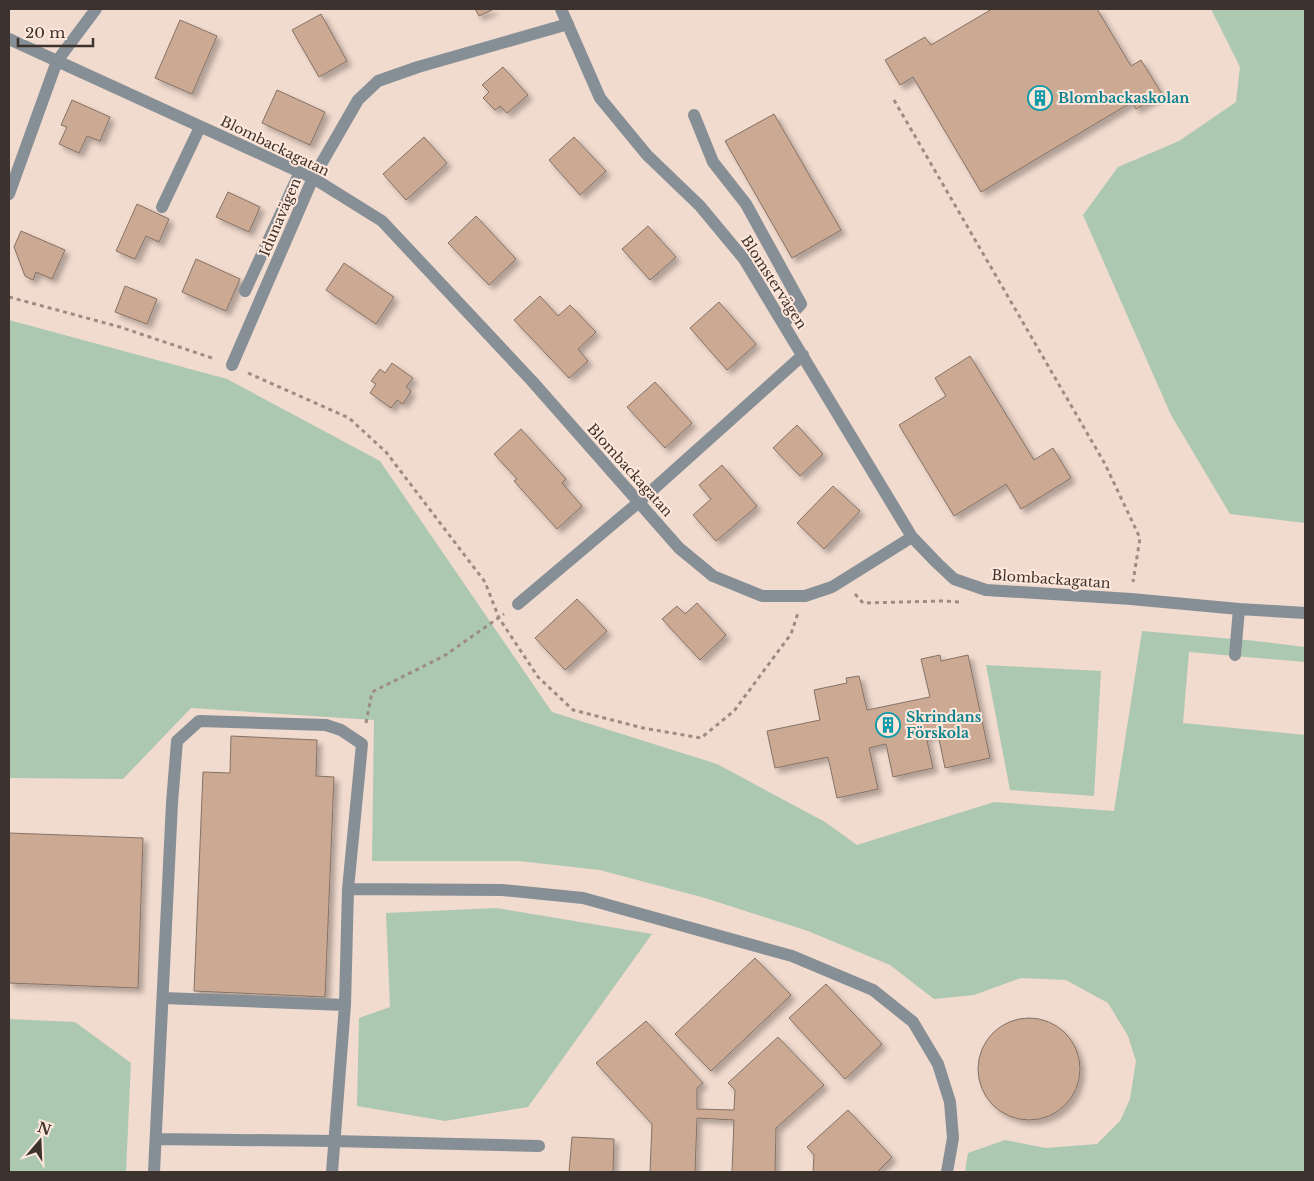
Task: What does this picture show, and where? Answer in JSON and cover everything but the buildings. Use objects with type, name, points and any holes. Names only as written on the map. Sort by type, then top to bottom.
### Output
[{"type":"street","points":[[9,194],[57,60],[96,9]]},
{"type":"street","name":"Blomstervägen","points":[[562,9],[600,98],[646,155],[700,206],[744,259],[912,537]]},
{"type":"street","name":"Idunavägen","points":[[232,365],[313,178],[358,100],[378,81],[418,67],[568,24]]},
{"type":"street","name":"Blombackagatan","points":[[9,39],[313,178],[382,221],[532,382],[679,548],[713,576],[762,596],[805,596],[832,587],[912,537],[954,579],[986,590],[1137,599],[1305,613]]},
{"type":"street","points":[[694,115],[713,162],[746,204],[801,304],[784,323]]},
{"type":"street","points":[[162,207],[200,126]]},
{"type":"street","points":[[245,291],[300,172]]},
{"type":"street","points":[[518,604],[639,502],[803,355]]},
{"type":"street","points":[[1235,655],[1239,609]]},
{"type":"street","points":[[154,1172],[172,803],[177,741],[199,721],[326,725],[341,730],[362,744],[348,888],[345,1005],[332,1172]]},
{"type":"street","points":[[348,888],[502,890],[583,898],[792,956],[873,990],[913,1022],[938,1064],[950,1102],[952,1120],[953,1138],[947,1172]]},
{"type":"street","points":[[163,998],[345,1005]]},
{"type":"street","points":[[156,1139],[539,1146]]},
{"type":"path","points":[[894,100],[1105,464],[1140,538],[1133,584],[1137,599]]},
{"type":"path","points":[[9,297],[120,327],[232,365],[349,418],[386,452],[485,582],[499,618],[538,677],[573,710],[643,728],[701,738],[734,711],[791,634],[805,596]]},
{"type":"path","points":[[848,577],[853,592],[862,603],[942,601],[967,603]]},
{"type":"path","points":[[362,744],[372,692],[444,656],[518,604]]},
{"type":"green space","points":[[1211,9],[1305,9],[1305,523],[1230,514],[1171,415],[1083,215],[1118,167],[1179,141],[1236,102],[1240,67]]},
{"type":"green space","points":[[9,320],[227,379],[380,461],[552,712],[717,764],[825,822],[857,845],[994,802],[1114,811],[1142,631],[1305,647],[1305,662],[1189,652],[1183,723],[1305,735],[1305,1172],[965,1172],[968,1153],[1005,1140],[1046,1148],[1097,1144],[1120,1121],[1130,1099],[1136,1061],[1128,1036],[1108,1003],[1066,980],[1021,978],[974,995],[934,999],[890,965],[808,931],[705,898],[600,870],[519,861],[372,861],[374,720],[191,708],[123,779],[9,778]]},
{"type":"green space","points":[[986,665],[1101,671],[1094,796],[1010,790]]},
{"type":"green space","points":[[496,908],[652,934],[528,1107],[445,1121],[357,1106],[359,1018],[390,1007],[386,913]]},
{"type":"green space","points":[[9,1019],[75,1022],[131,1063],[126,1172],[9,1172]]},
{"type":"place","name":"Blombackaskolan","points":[[1040,98]]},
{"type":"place","name":"Skrindans Förskola","points":[[888,725]]}]
